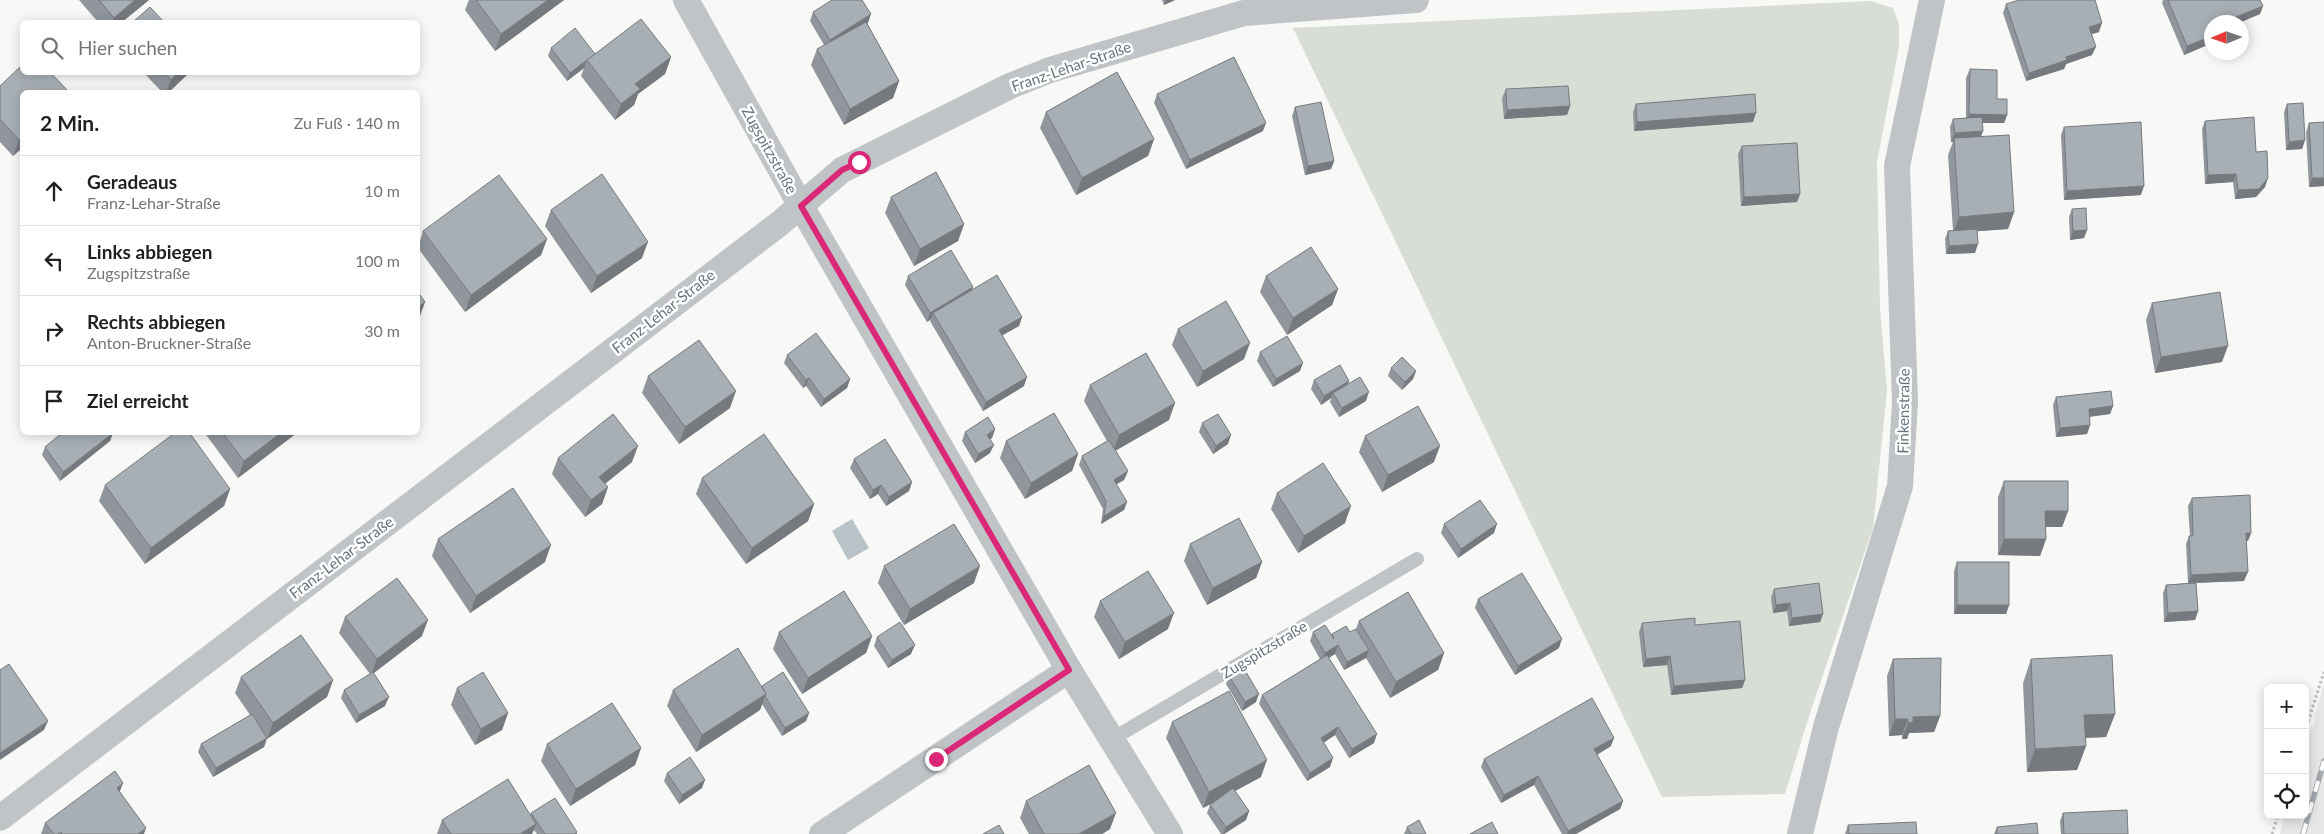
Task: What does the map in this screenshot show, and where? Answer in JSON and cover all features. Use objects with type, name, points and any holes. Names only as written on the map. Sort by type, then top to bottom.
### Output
[{"type":"street","name":"Zugspitzstraße","points":[[686,0],[801,206],[1069,670],[1170,834]]},
{"type":"street","name":"Franz-Lehar-Straße","points":[[0,818],[801,206],[842,170],[1010,86],[1050,70],[1244,13],[1381,1],[1416,0]]},
{"type":"street","name":"Finkenstraße","points":[[1802,823],[1831,709],[1900,486],[1906,402],[1897,166],[1932,0]]},
{"type":"street","points":[[822,834],[1069,670]]},
{"type":"lane","name":"Zugspitzstraße","points":[[1112,739],[1417,559]]},
{"type":"path","points":[[2305,729],[2324,672]]},
{"type":"path","points":[[2272,834],[2277,819]]},
{"type":"shaded area","points":[[1871,1],[1893,8],[1899,24],[1899,47],[1877,162],[1880,307],[1887,391],[1873,528],[1810,713],[1785,794],[1662,797],[1293,28]]},
{"type":"shaded area","points":[[852,519],[869,548],[848,560],[832,531]]},
{"type":"shaded area","points":[[2324,683],[2324,834],[2280,834],[2284,819],[2309,819],[2309,734],[2311,727],[2314,727],[2315,714]]},
{"type":"building","points":[[99,0],[135,0],[114,18]]},
{"type":"building","points":[[476,0],[548,0],[501,34]]},
{"type":"building","points":[[832,0],[862,0],[871,14],[830,40],[813,12]]},
{"type":"building","points":[[2019,0],[2095,0],[2102,23],[2089,27],[2096,47],[2066,57],[2067,60],[2029,73],[2006,4]]},
{"type":"building","points":[[2168,0],[2260,0],[2263,6],[2241,15],[2204,15],[2204,39],[2187,46]]},
{"type":"building","points":[[150,7],[162,20],[135,20]]},
{"type":"building","points":[[641,19],[671,57],[635,84],[640,89],[621,104],[587,60]]},
{"type":"building","points":[[866,22],[899,81],[850,109],[817,49]]},
{"type":"building","points":[[575,28],[595,54],[570,73],[551,48]]},
{"type":"building","points":[[1234,57],[1266,123],[1190,160],[1157,94]]},
{"type":"building","points":[[20,67],[20,75],[53,75],[67,90],[20,90],[19,140],[0,119],[0,86]]},
{"type":"building","points":[[1970,69],[1997,70],[1997,99],[2007,99],[2007,115],[1969,114]]},
{"type":"building","points":[[1117,72],[1154,139],[1082,178],[1046,112]]},
{"type":"building","points":[[167,75],[175,75],[171,80]]},
{"type":"building","points":[[1568,86],[1570,106],[1507,110],[1506,89]]},
{"type":"building","points":[[1755,94],[1756,113],[1637,122],[1636,104]]},
{"type":"building","points":[[1321,102],[1334,161],[1308,166],[1295,107]]},
{"type":"building","points":[[2303,103],[2305,140],[2289,142],[2287,104]]},
{"type":"building","points":[[1982,117],[1983,131],[1955,133],[1953,119]]},
{"type":"building","points":[[2254,117],[2256,152],[2267,151],[2268,178],[2259,189],[2238,190],[2236,174],[2208,175],[2205,121]]},
{"type":"building","points":[[2141,122],[2144,186],[2067,191],[2064,127]]},
{"type":"building","points":[[2324,122],[2324,178],[2312,178],[2309,123]]},
{"type":"building","points":[[2009,135],[2014,212],[1959,217],[1954,138]]},
{"type":"building","points":[[1797,143],[1800,194],[1744,197],[1742,146]]},
{"type":"building","points":[[936,172],[964,224],[920,249],[891,197]]},
{"type":"building","points":[[602,174],[648,242],[597,276],[551,210]]},
{"type":"building","points":[[499,175],[547,239],[471,295],[423,231]]},
{"type":"building","points":[[2086,208],[2087,230],[2073,231],[2072,209]]},
{"type":"building","points":[[1977,229],[1978,244],[1949,246],[1948,231]]},
{"type":"building","points":[[1311,247],[1338,289],[1293,318],[1266,276]]},
{"type":"building","points":[[951,250],[973,287],[930,313],[908,276]]},
{"type":"building","points":[[997,275],[1022,317],[999,330],[1027,377],[986,402],[933,313]]},
{"type":"building","points":[[2220,292],[2228,346],[2161,357],[2152,303]]},
{"type":"building","points":[[420,295],[425,302],[420,306]]},
{"type":"building","points":[[1226,301],[1250,343],[1203,371],[1178,329]]},
{"type":"building","points":[[816,333],[850,379],[824,399],[809,378],[806,380],[787,355]]},
{"type":"building","points":[[1287,336],[1303,363],[1276,379],[1260,352]]},
{"type":"building","points":[[699,340],[736,391],[685,427],[648,376]]},
{"type":"building","points":[[1146,353],[1175,403],[1119,435],[1090,385]]},
{"type":"building","points":[[1402,357],[1416,371],[1405,382],[1391,368]]},
{"type":"building","points":[[1340,365],[1349,381],[1324,396],[1314,380]]},
{"type":"building","points":[[1360,377],[1369,392],[1342,408],[1333,393]]},
{"type":"building","points":[[2111,391],[2113,406],[2089,409],[2090,425],[2060,428],[2056,397]]},
{"type":"building","points":[[1418,406],[1440,446],[1388,475],[1365,436]]},
{"type":"building","points":[[1054,413],[1078,454],[1031,483],[1006,441]]},
{"type":"building","points":[[613,414],[638,446],[599,477],[608,487],[591,500],[558,458]]},
{"type":"building","points":[[1218,414],[1231,435],[1216,446],[1202,423]]},
{"type":"building","points":[[988,417],[995,429],[987,435],[994,445],[978,454],[965,432]]},
{"type":"building","points":[[764,434],[814,504],[752,548],[702,478]]},
{"type":"building","points":[[59,435],[110,435],[63,472],[45,447]]},
{"type":"building","points":[[172,435],[191,435],[230,489],[151,548],[105,485]]},
{"type":"building","points":[[224,435],[278,435],[244,461]]},
{"type":"building","points":[[885,439],[912,482],[889,497],[881,485],[873,490],[854,459]]},
{"type":"building","points":[[1109,440],[1128,471],[1114,480],[1127,502],[1104,516],[1106,501],[1082,456]]},
{"type":"building","points":[[1323,463],[1351,506],[1304,536],[1277,493]]},
{"type":"building","points":[[2004,481],[2068,481],[2068,511],[2045,511],[2046,539],[2004,539]]},
{"type":"building","points":[[513,488],[551,545],[476,596],[438,539]]},
{"type":"building","points":[[2250,495],[2251,533],[2246,533],[2248,572],[2191,575],[2189,536],[2193,536],[2192,498]]},
{"type":"building","points":[[1480,500],[1497,524],[1461,549],[1444,524]]},
{"type":"building","points":[[1239,518],[1262,562],[1213,588],[1190,544]]},
{"type":"building","points":[[954,524],[980,566],[910,609],[884,566]]},
{"type":"building","points":[[1957,562],[2009,562],[2009,605],[1957,605]]},
{"type":"building","points":[[1148,571],[1174,613],[1125,642],[1100,601]]},
{"type":"building","points":[[1522,573],[1562,639],[1518,666],[1478,599]]},
{"type":"building","points":[[397,578],[428,620],[377,659],[345,617]]},
{"type":"building","points":[[1819,583],[1823,614],[1792,618],[1790,603],[1776,605],[1774,589]]},
{"type":"building","points":[[2196,583],[2198,611],[2168,613],[2166,585]]},
{"type":"building","points":[[844,591],[872,636],[808,678],[779,632]]},
{"type":"building","points":[[1408,592],[1444,653],[1396,682],[1359,621]]},
{"type":"building","points":[[1695,618],[1695,625],[1740,621],[1745,680],[1674,686],[1670,656],[1646,659],[1642,623]]},
{"type":"building","points":[[900,622],[915,645],[892,660],[877,637]]},
{"type":"building","points":[[1325,625],[1334,639],[1332,634],[1346,626],[1350,632],[1356,629],[1369,650],[1347,662],[1338,645],[1325,653],[1313,632]]},
{"type":"building","points":[[301,635],[333,680],[273,723],[241,677]]},
{"type":"building","points":[[738,648],[766,694],[702,735],[673,690]]},
{"type":"building","points":[[1327,655],[1377,734],[1352,749],[1338,727],[1321,738],[1333,758],[1310,773],[1262,695]]},
{"type":"building","points":[[2112,655],[2115,714],[2084,715],[2086,746],[2035,749],[2031,659]]},
{"type":"building","points":[[1941,658],[1940,716],[1913,717],[1913,722],[1908,723],[1908,719],[1895,719],[1893,659]]},
{"type":"building","points":[[9,664],[48,721],[0,753],[0,670]]},
{"type":"building","points":[[1243,667],[1259,694],[1245,702],[1229,676]]},
{"type":"building","points":[[373,672],[389,697],[359,715],[344,690]]},
{"type":"building","points":[[483,672],[508,713],[481,729],[457,688]]},
{"type":"building","points":[[783,672],[809,713],[785,728],[765,696],[766,694],[762,686]]},
{"type":"building","points":[[1229,691],[1267,760],[1209,792],[1172,722]]},
{"type":"building","points":[[1592,698],[1614,738],[1594,749],[1623,801],[1568,831],[1538,776],[1504,795],[1484,759]]},
{"type":"building","points":[[612,703],[641,748],[576,789],[547,744]]},
{"type":"building","points":[[252,714],[267,738],[216,768],[201,744]]},
{"type":"building","points":[[690,757],[705,780],[682,795],[667,773]]},
{"type":"building","points":[[1089,765],[1116,813],[1079,834],[1044,834],[1026,801]]},
{"type":"building","points":[[115,771],[123,783],[117,788],[146,828],[138,834],[62,834],[61,832],[54,834],[45,823]]},
{"type":"building","points":[[508,779],[536,824],[520,834],[451,834],[442,820]]},
{"type":"building","points":[[1233,788],[1249,811],[1226,827],[1210,805]]},
{"type":"building","points":[[555,798],[577,832],[575,834],[545,834],[531,813]]},
{"type":"building","points":[[2127,810],[2128,834],[2064,834],[2063,813]]},
{"type":"building","points":[[1419,820],[1426,834],[1411,834],[1407,827]]},
{"type":"building","points":[[1492,822],[1498,834],[1470,834]]},
{"type":"building","points":[[1916,822],[1917,834],[1849,834],[1848,825]]},
{"type":"building","points":[[2037,823],[2038,834],[1997,834],[1997,827]]},
{"type":"building","points":[[999,825],[1004,834],[983,834]]},
{"type":"railway","points":[[2303,834],[2324,761]]},
{"type":"route","points":[[859,162],[842,170],[801,206],[1069,670],[936,759]]}]
